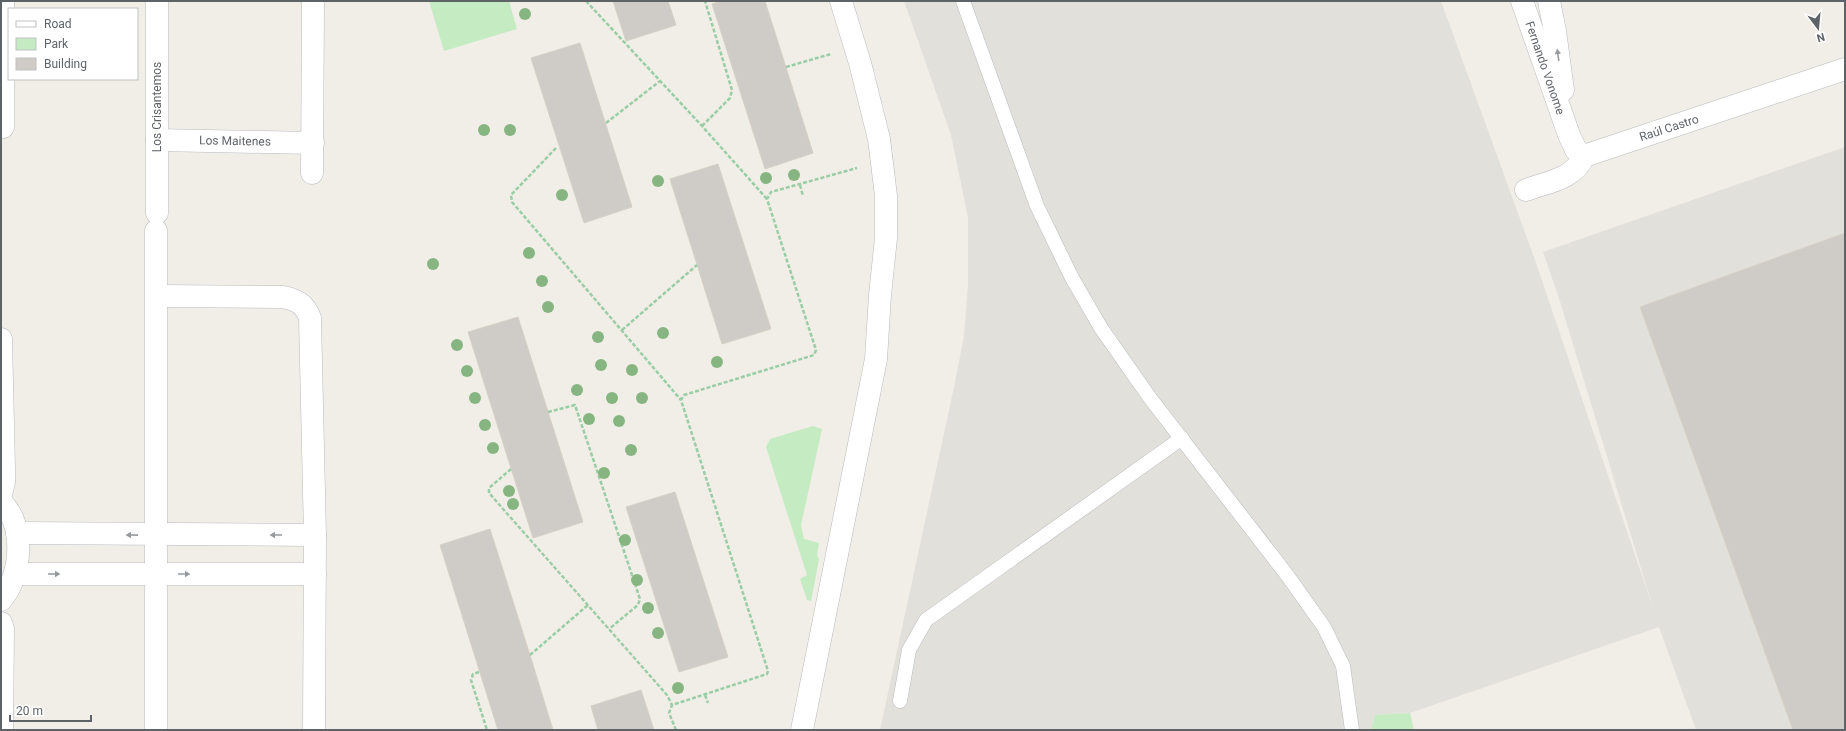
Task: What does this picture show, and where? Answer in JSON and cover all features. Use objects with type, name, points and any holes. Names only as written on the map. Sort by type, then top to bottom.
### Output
[{"type":"street","points":[[3,1],[3,127]]},
{"type":"street","name":"Los Crisantemos","points":[[156,730],[157,1]]},
{"type":"street","points":[[312,174],[313,1]]},
{"type":"street","points":[[802,730],[876,359],[880,296],[886,238],[886,196],[879,139],[860,63],[841,1]]},
{"type":"street","name":"Fernando Vonome","points":[[1522,1],[1569,135],[1576,150],[1584,156]]},
{"type":"street","name":"Fernando Vonome","points":[[1549,1],[1555,31],[1569,135]]},
{"type":"street","name":"Raúl Castro","points":[[1820,77],[1845,61]]},
{"type":"street","name":"Raúl Castro","points":[[1584,156],[1845,69]]},
{"type":"street","name":"Los Maitenes","points":[[157,140],[313,143]]},
{"type":"street","points":[[1526,190],[1567,176],[1580,165],[1584,156]]},
{"type":"street","points":[[157,296],[283,297],[294,300],[307,309],[311,329],[315,535],[314,730]]},
{"type":"street","points":[[1,339],[4,482],[1,494]]},
{"type":"street","points":[[1,502],[10,514],[17,533],[15,574],[11,587],[1,600]]},
{"type":"street","points":[[17,533],[315,535]]},
{"type":"street","points":[[15,574],[315,574]]},
{"type":"street","points":[[1,623],[3,629],[2,730]]},
{"type":"lane","points":[[963,1],[1037,206],[1072,278],[1106,334],[1150,398],[1287,575],[1324,627],[1343,666],[1352,730]]},
{"type":"lane","points":[[900,701],[909,650],[926,620],[1182,438]]},
{"type":"path","points":[[586,1],[702,126],[766,199],[816,350],[814,355],[684,395],[681,400]]},
{"type":"path","points":[[702,126],[730,98],[732,90],[705,1]]},
{"type":"path","points":[[786,67],[834,53]]},
{"type":"path","points":[[606,123],[660,81]]},
{"type":"path","points":[[556,148],[511,196],[512,202],[681,400],[768,671],[767,674],[672,705]]},
{"type":"path","points":[[766,199],[771,192],[863,166]]},
{"type":"path","points":[[800,185],[803,196]]},
{"type":"path","points":[[622,330],[697,265]]},
{"type":"path","points":[[548,412],[575,405],[640,599],[638,605],[609,629]]},
{"type":"path","points":[[511,469],[489,488],[489,493],[667,695],[672,705],[669,713],[676,730]]},
{"type":"path","points":[[530,655],[588,605]]},
{"type":"path","points":[[479,672],[473,674],[471,680],[487,730]]},
{"type":"path","points":[[705,695],[708,704]]},
{"type":"shaded area","points":[[904,1],[1441,1],[1535,260],[1653,608],[1558,295],[1543,252],[1845,147],[1845,730],[1696,730],[1659,627],[1410,713],[1375,715],[1371,730],[880,730],[954,387],[964,336],[968,284],[968,218],[951,135]]},
{"type":"green space","points":[[429,1],[509,1],[517,29],[444,51]]},
{"type":"green space","points":[[813,426],[822,429],[801,525],[804,539],[819,543],[817,555],[819,559],[811,601],[807,600],[800,579],[807,575],[766,447],[770,439]]},
{"type":"green space","points":[[1410,713],[1414,730],[1371,730],[1375,715]]},
{"type":"building","points":[[613,1],[668,1],[676,25],[626,41]]},
{"type":"building","points":[[721,1],[765,1],[813,153],[765,169],[712,4]]},
{"type":"building","points":[[580,43],[632,207],[584,223],[531,58]]},
{"type":"building","points":[[718,164],[771,329],[722,344],[670,179]]},
{"type":"building","points":[[1845,233],[1845,730],[1793,730],[1640,307]]},
{"type":"building","points":[[518,317],[583,522],[533,538],[468,332]]},
{"type":"building","points":[[675,492],[728,657],[679,672],[626,507]]},
{"type":"building","points":[[490,529],[553,730],[498,730],[440,545]]},
{"type":"building","points":[[641,690],[654,730],[598,730],[591,706]]}]
